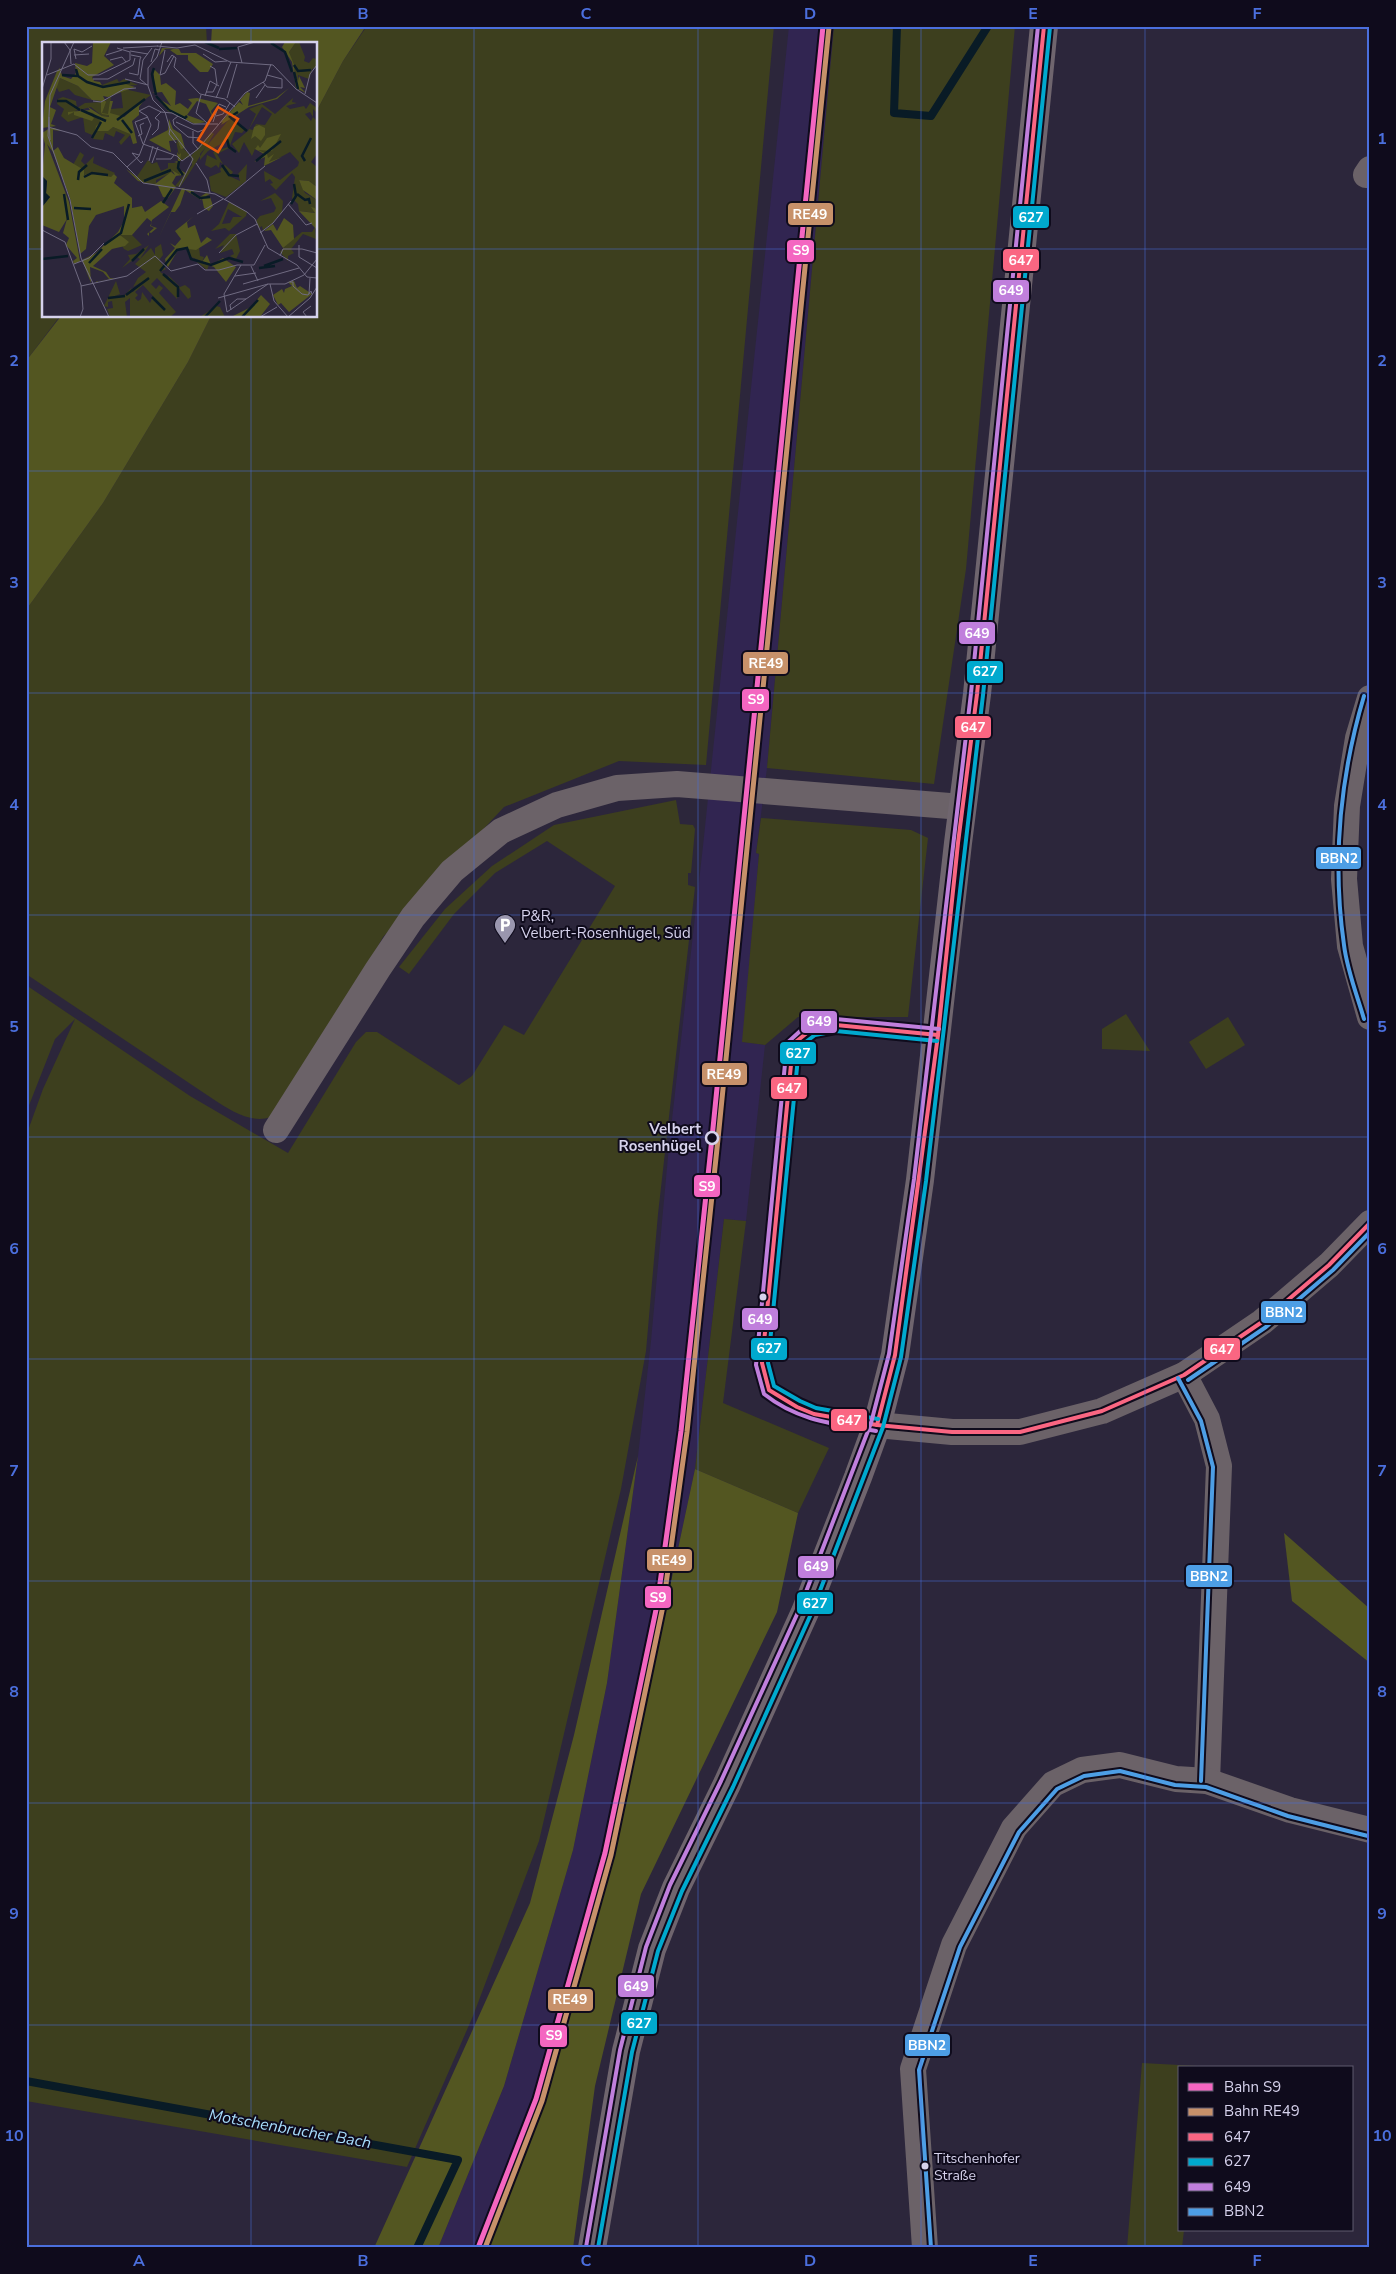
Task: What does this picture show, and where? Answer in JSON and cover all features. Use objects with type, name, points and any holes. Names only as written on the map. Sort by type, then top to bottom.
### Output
[{"type":"street","points":[[592,2248],[626,2051],[652,1949],[676,1888],[727,1784],[805,1612],[877,1424],[895,1355],[920,1180],[962,807],[977,694],[1044,26]]},
{"type":"street","points":[[1370,698],[1358,738],[1347,806],[1344,879],[1350,946],[1370,1017]]},
{"type":"street","points":[[276,1130],[413,917],[452,871],[501,831],[557,805],[617,788],[678,784],[962,807]]},
{"type":"street","points":[[877,1424],[952,1432],[1020,1432],[1102,1411],[1184,1375],[1262,1322],[1329,1266],[1370,1223]]},
{"type":"street","points":[[1184,1375],[1207,1419],[1219,1466],[1207,1781]]},
{"type":"street","points":[[925,2248],[913,2069],[954,1945],[1014,1828],[1053,1784],[1082,1770],[1120,1765],[1176,1779],[1207,1781],[1290,1810],[1370,1830]]},
{"type":"shaded area","points":[[789,26],[834,26],[767,768],[756,853],[759,854],[743,1042],[765,1045],[746,1221],[724,1219],[695,1469],[612,1859],[542,2102],[480,2248],[438,2248],[504,2086],[573,1850],[607,1683],[638,1456],[651,1341],[669,1146],[703,846]]},
{"type":"green space","points":[[26,26],[206,26],[207,42],[42,42],[42,318],[58,318],[26,361]]},
{"type":"green space","points":[[212,26],[366,26],[343,61],[318,108],[318,42],[211,42]]},
{"type":"green space","points":[[367,26],[774,26],[706,765],[619,761],[504,807],[383,937],[355,988],[271,1117],[255,1119],[240,1115],[220,1103],[26,974],[26,610],[103,503],[188,362],[210,318],[318,318],[318,108],[343,61]]},
{"type":"green space","points":[[834,26],[1015,26],[966,569],[934,784],[767,768]]},
{"type":"green space","points":[[59,318],[210,318],[188,362],[103,503],[26,610],[26,361]]},
{"type":"green space","points":[[676,800],[680,824],[693,825],[695,829],[688,885],[695,887],[658,1214],[646,1351],[621,1489],[539,1841],[473,2016],[407,2167],[26,2101],[26,1136],[43,1089],[75,1019],[55,1039],[26,1113],[26,985],[190,1096],[288,1153],[356,1042],[366,1032],[377,1032],[459,1085],[472,1076],[504,1025],[524,1035],[615,886],[547,841],[495,873],[454,914],[409,974],[399,967],[445,909],[492,866],[554,825]]},
{"type":"green space","points":[[761,818],[911,830],[928,838],[908,1017],[798,1017],[765,1045],[742,1042],[759,854],[756,853]]},
{"type":"green space","points":[[1126,1014],[1150,1051],[1102,1049],[1102,1029]]},
{"type":"green space","points":[[1228,1017],[1245,1045],[1206,1069],[1189,1042]]},
{"type":"green space","points":[[724,1219],[746,1221],[723,1403],[829,1448],[798,1513],[695,1469]]},
{"type":"green space","points":[[638,1456],[607,1683],[573,1850],[504,2086],[438,2248],[374,2248],[530,1903],[574,1735]]},
{"type":"green space","points":[[695,1469],[798,1513],[777,1612],[641,1894],[595,2086],[573,2248],[480,2248],[542,2102],[612,1859]]},
{"type":"green space","points":[[1284,1533],[1370,1609],[1370,1663],[1292,1601]]},
{"type":"green space","points":[[1142,2063],[1198,2066],[1178,2066],[1178,2232],[1184,2232],[1182,2248],[1127,2248]]},
{"type":"waterway","points":[[897,26],[894,113],[931,116],[988,26]]},
{"type":"waterway","name":"Motschenbrucher Bach","points":[[26,2081],[458,2160],[417,2248]]},
{"type":"rail line","name":"S9","points":[[478,2248],[536,2099],[605,1853],[657,1605],[681,1431],[712,1138],[823,26]]},
{"type":"rail line","name":"RE49","points":[[485,2248],[542,2101],[611,1855],[663,1606],[687,1432],[718,1139],[829,27]]},
{"type":"transit line","name":"649","points":[[586,2247],[620,2050],[646,1947],[670,1885],[721,1781],[799,1610],[871,1423],[889,1354],[914,1179],[971,693],[1038,26]]},
{"type":"transit line","name":"647","points":[[877,1425],[895,1355],[938,1035],[958,843],[977,694],[1044,26]]},
{"type":"transit line","name":"627","points":[[598,2248],[632,2052],[658,1951],[682,1891],[733,1787],[811,1614],[883,1427],[901,1357],[926,1181],[983,695],[1050,27]]},
{"type":"transit line","name":"BBN2","points":[[1364,696],[1349,757],[1344,788],[1340,819],[1339,882],[1340,914],[1345,954],[1364,1019]]},
{"type":"transit line","name":"649","points":[[876,1431],[817,1420],[803,1416],[777,1403],[764,1394],[756,1365],[787,1043],[809,1023],[836,1019],[939,1029]]},
{"type":"transit line","name":"647","points":[[938,1035],[836,1025],[812,1029],[793,1044],[762,1363],[769,1390],[797,1407],[814,1414],[877,1425],[952,1432],[1020,1432],[1102,1411],[1184,1375],[1262,1322],[1329,1265],[1370,1223]]},
{"type":"transit line","name":"627","points":[[878,1419],[816,1408],[800,1401],[774,1386],[768,1363],[799,1047],[815,1035],[836,1031],[937,1041]]},
{"type":"transit line","name":"BBN2","points":[[1188,1380],[1266,1327],[1333,1270],[1370,1232]]},
{"type":"transit line","name":"BBN2","points":[[1178,1378],[1201,1421],[1213,1467],[1201,1781]]},
{"type":"transit line","name":"BBN2","points":[[931,2248],[919,2070],[960,1947],[1019,1832],[1057,1789],[1084,1776],[1120,1771],[1175,1785],[1206,1787],[1288,1816],[1368,1836]]},
{"type":"place","name":"P&R, Velbert-Rosenhügel, Süd","points":[[505,944]]},
{"type":"place","name":"Velbert Rosenhügel","points":[[712,1138]]},
{"type":"place","name":"Titschenhofer Straße","points":[[925,2166]]}]
